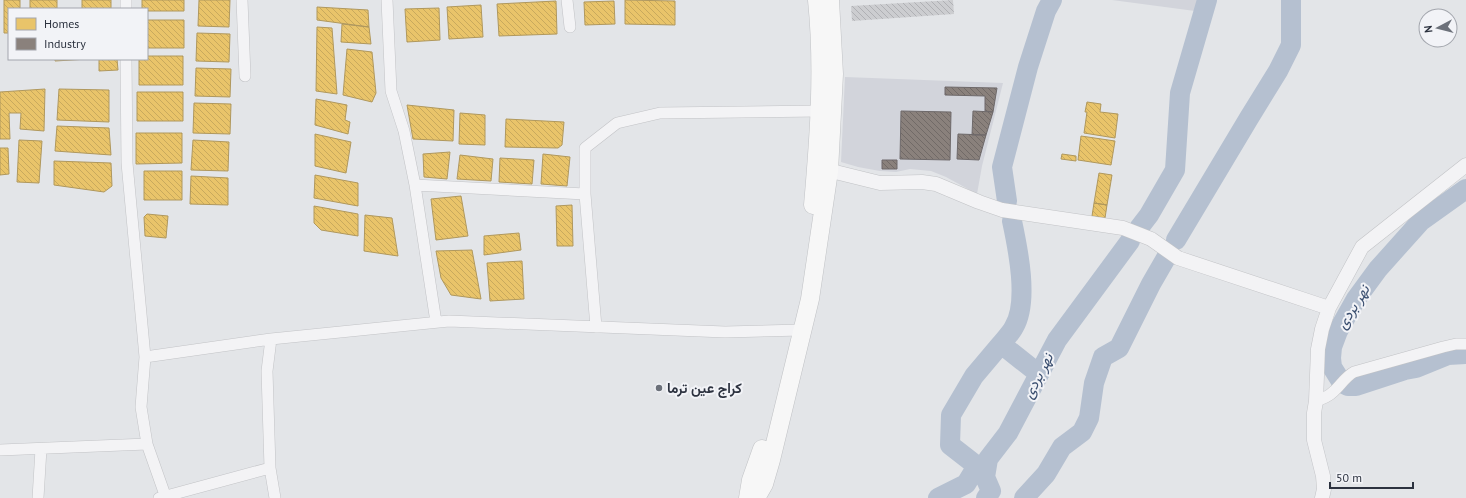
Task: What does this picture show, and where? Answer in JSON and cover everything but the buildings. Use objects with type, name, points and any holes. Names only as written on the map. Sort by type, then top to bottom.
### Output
[{"type":"main road","points":[[817,0],[820,26],[820,110],[823,169]]},
{"type":"main road","points":[[756,498],[764,484],[771,460],[796,331],[798,298],[811,224],[823,169],[834,74],[830,0]]},
{"type":"main road","points":[[748,498],[751,480],[772,418],[796,331]]},
{"type":"street","points":[[242,0],[245,76]]},
{"type":"street","points":[[387,0],[391,91],[404,131],[415,186],[436,322]]},
{"type":"street","points":[[567,0],[570,27]]},
{"type":"street","points":[[126,60],[127,163],[145,357],[141,407],[147,444],[162,497],[270,468]]},
{"type":"street","points":[[596,327],[585,194],[585,148],[617,123],[660,113],[820,110]]},
{"type":"street","points":[[1322,498],[1324,489],[1323,476],[1314,440],[1314,413],[1316,401],[1318,349],[1322,329],[1329,308],[1362,247],[1466,164]]},
{"type":"street","points":[[823,169],[880,183],[922,182],[936,184],[1002,210],[1123,228],[1151,239],[1178,258],[1329,308]]},
{"type":"street","points":[[415,186],[585,194]]},
{"type":"street","points":[[145,357],[271,339],[449,321],[725,332],[796,331]]},
{"type":"street","points":[[271,339],[267,371],[270,468],[275,498]]},
{"type":"street","points":[[1316,401],[1326,398],[1334,392],[1348,376],[1354,372],[1444,347],[1456,344],[1466,344]]},
{"type":"street","points":[[0,450],[147,444]]},
{"type":"street","points":[[38,498],[41,449]]},
{"type":"shaded area","points":[[1112,0],[1198,0],[1195,11]]},
{"type":"shaded area","points":[[845,77],[1003,83],[982,166],[977,194],[946,177],[931,171],[910,169],[896,172],[880,171],[841,162]]},
{"type":"waterway","points":[[1007,201],[1002,167],[1028,67],[1046,11],[1052,0]]},
{"type":"waterway","name":"نهر بردى","points":[[1139,228],[1149,215],[1175,170],[1180,93],[1207,0]]},
{"type":"waterway","name":"نهر بردى","points":[[1176,240],[1278,71],[1291,45],[1291,0]]},
{"type":"waterway","name":"نهر بردى","points":[[1466,189],[1421,221],[1378,269],[1356,299],[1338,331],[1332,347],[1331,358],[1332,367],[1342,383],[1348,386],[1356,386],[1405,370],[1416,368],[1448,355],[1466,354]]},
{"type":"waterway","points":[[1001,344],[1014,327],[1021,304],[1021,275],[1012,221]]},
{"type":"waterway","name":"نهر بردى","points":[[986,498],[991,491],[985,477],[988,459],[1008,433],[1057,340],[1130,241]]},
{"type":"waterway","name":"نهر بردى","points":[[1024,498],[1046,474],[1062,447],[1082,432],[1089,418],[1094,383],[1103,357],[1119,348],[1151,284],[1166,258]]},
{"type":"waterway","points":[[938,498],[966,484],[977,466],[950,445],[951,415],[974,376],[1001,344],[1039,374]]},
{"type":"place","name":"كراج عين ترما","points":[[659,388]]}]
